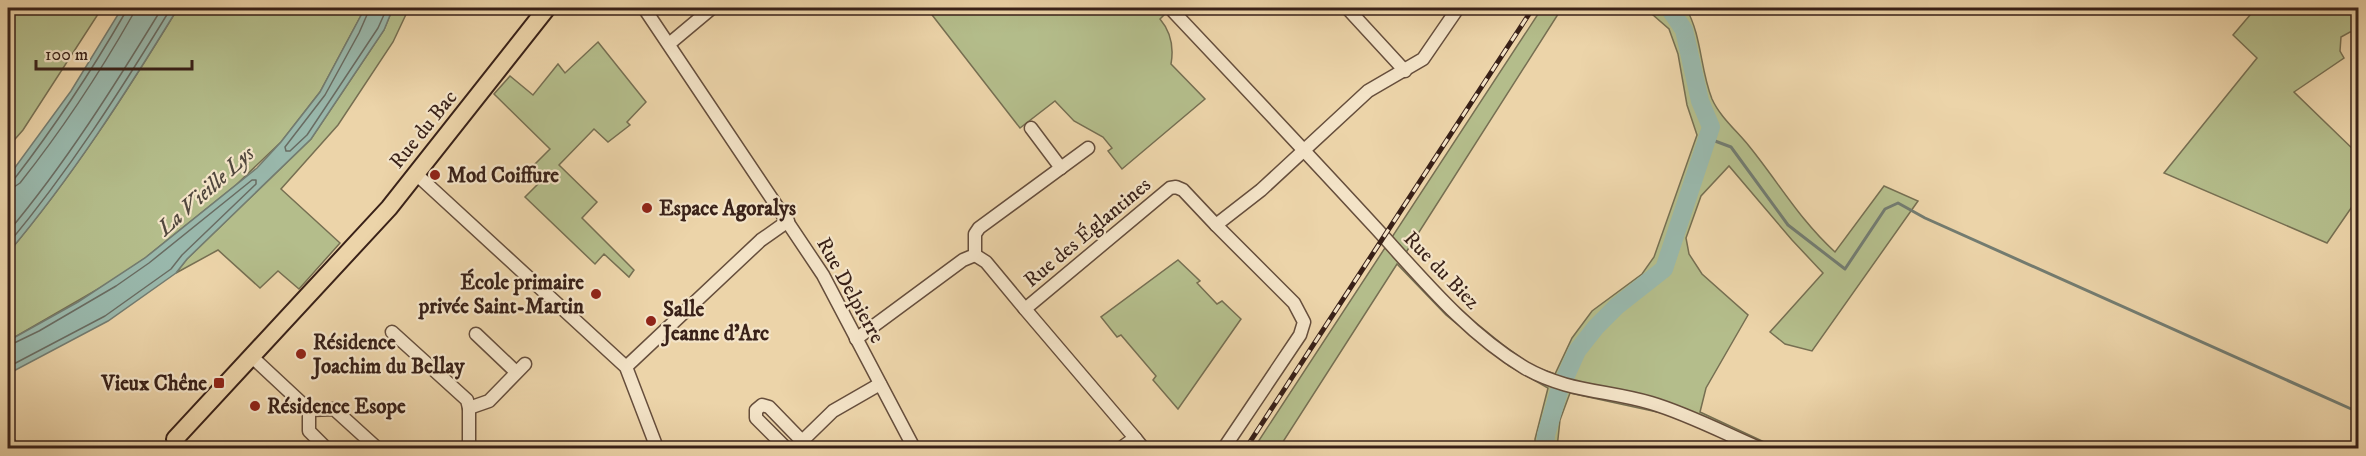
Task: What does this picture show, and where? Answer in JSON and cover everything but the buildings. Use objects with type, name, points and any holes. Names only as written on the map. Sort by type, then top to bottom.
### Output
[{"type":"main road","name":"Rue du Bac","points":[[174,445],[232,392],[255,360],[287,331],[329,274],[416,174],[547,8]]},
{"type":"street","name":"Rue Delpierre","points":[[644,8],[823,275],[914,448]]},
{"type":"street","points":[[669,44],[712,8]]},
{"type":"street","name":"Rue du Biez","points":[[1170,8],[1438,297],[1510,358],[1553,381],[1661,406],[1760,448]]},
{"type":"street","points":[[1347,8],[1405,71]]},
{"type":"street","points":[[1216,225],[1261,190],[1368,91],[1418,64],[1429,53],[1458,8]]},
{"type":"street","points":[[1031,128],[1061,168]]},
{"type":"street","points":[[975,255],[975,234],[979,228],[1088,148]]},
{"type":"street","points":[[416,174],[626,367],[657,448]]},
{"type":"street","name":"Rue des Églantines","points":[[1139,443],[1025,309],[1170,188],[1176,187],[1183,190],[1294,303],[1304,322],[1300,335],[1224,448]]},
{"type":"street","points":[[626,367],[761,240],[788,221]]},
{"type":"street","points":[[975,255],[986,262],[1025,309]]},
{"type":"street","points":[[856,339],[963,260],[975,255]]},
{"type":"street","points":[[392,332],[461,394],[470,408],[469,448]]},
{"type":"street","points":[[470,408],[489,401],[520,368],[476,334]]},
{"type":"street","points":[[255,360],[309,410],[334,409],[377,448]]},
{"type":"street","points":[[786,448],[756,418],[756,410],[762,405],[769,407],[799,445],[837,408],[880,384]]},
{"type":"street","points":[[309,410],[309,431],[326,448]]},
{"type":"street","points":[[8,442],[12,448]]},
{"type":"street","points":[[1121,448],[1139,443]]},
{"type":"green space","points":[[8,8],[102,8],[23,130],[8,147]]},
{"type":"green space","points":[[178,8],[365,8],[320,92],[281,142],[236,185],[145,258],[112,281],[8,341],[8,253],[98,134]]},
{"type":"green space","points":[[393,8],[409,8],[393,42],[338,125],[281,189],[340,243],[299,289],[278,271],[260,288],[218,250],[176,273],[187,259],[311,139],[384,30]]},
{"type":"green space","points":[[932,8],[1159,8],[1165,14],[1160,19],[1171,40],[1171,64],[1205,99],[1122,169],[1108,151],[1112,148],[1103,137],[1074,121],[1055,101],[1020,128],[929,11]]},
{"type":"green space","points":[[1542,8],[1562,8],[1405,254],[1455,306],[1532,366],[1555,374],[1572,338],[1592,311],[1642,274],[1654,257],[1697,135],[1687,105],[1678,54],[1669,29],[1645,8],[1686,8],[1695,30],[1708,88],[1715,106],[1760,160],[1800,214],[1835,252],[1884,186],[1918,201],[1812,351],[1785,344],[1770,332],[1823,273],[1729,166],[1701,196],[1686,238],[1689,254],[1702,274],[1748,315],[1706,388],[1700,412],[1777,448],[1746,448],[1671,415],[1570,393],[1560,420],[1557,448],[1535,448],[1535,439],[1548,388],[1509,366],[1446,315],[1397,264],[1279,448],[1254,448]]},
{"type":"green space","points":[[2256,8],[2358,8],[2358,32],[2350,32],[2341,37],[2340,51],[2344,58],[2294,92],[2358,154],[2358,198],[2327,243],[2164,173],[2257,58],[2233,35]]},
{"type":"green space","points":[[598,42],[646,102],[627,122],[630,125],[608,142],[594,129],[559,165],[597,202],[582,218],[634,270],[629,277],[604,254],[595,264],[525,197],[539,183],[528,171],[550,149],[494,94],[510,76],[533,95],[558,64],[565,73]]},
{"type":"green space","points":[[1178,260],[1200,281],[1197,283],[1217,304],[1222,301],[1241,319],[1178,409],[1153,380],[1156,376],[1121,335],[1117,337],[1101,317]]},
{"type":"water","points":[[122,8],[178,8],[98,134],[8,253],[8,177],[71,91]]},
{"type":"water","points":[[365,8],[393,8],[384,30],[311,139],[187,259],[176,273],[108,321],[8,374],[8,341],[78,302],[145,258],[257,168],[281,142],[320,92]]},
{"type":"waterway","points":[[1545,448],[1546,435],[1559,391],[1577,351],[1617,306],[1664,269],[1711,127],[1700,101],[1684,30],[1669,8]]},
{"type":"waterway","points":[[1707,138],[1731,147],[1788,225],[1845,269],[1885,209],[1898,203],[1925,218],[2358,412]]},
{"type":"railway","points":[[1246,448],[1533,8]]},
{"type":"place","name":"Mod Coiffure","points":[[435,175]]},
{"type":"place","name":"Espace Agoralys","points":[[647,208]]},
{"type":"place","name":"École primaire privée Saint-Martin","points":[[596,294]]},
{"type":"place","name":"Salle Jeanne d'Arc","points":[[651,321]]},
{"type":"place","name":"Résidence Joachim du Bellay","points":[[301,354]]},
{"type":"place","name":"Vieux Chêne","points":[[219,383]]},
{"type":"place","name":"Résidence Esope","points":[[255,406]]},
{"type":"water label","name":"La Vieille Lys","points":[[205,190]]}]
